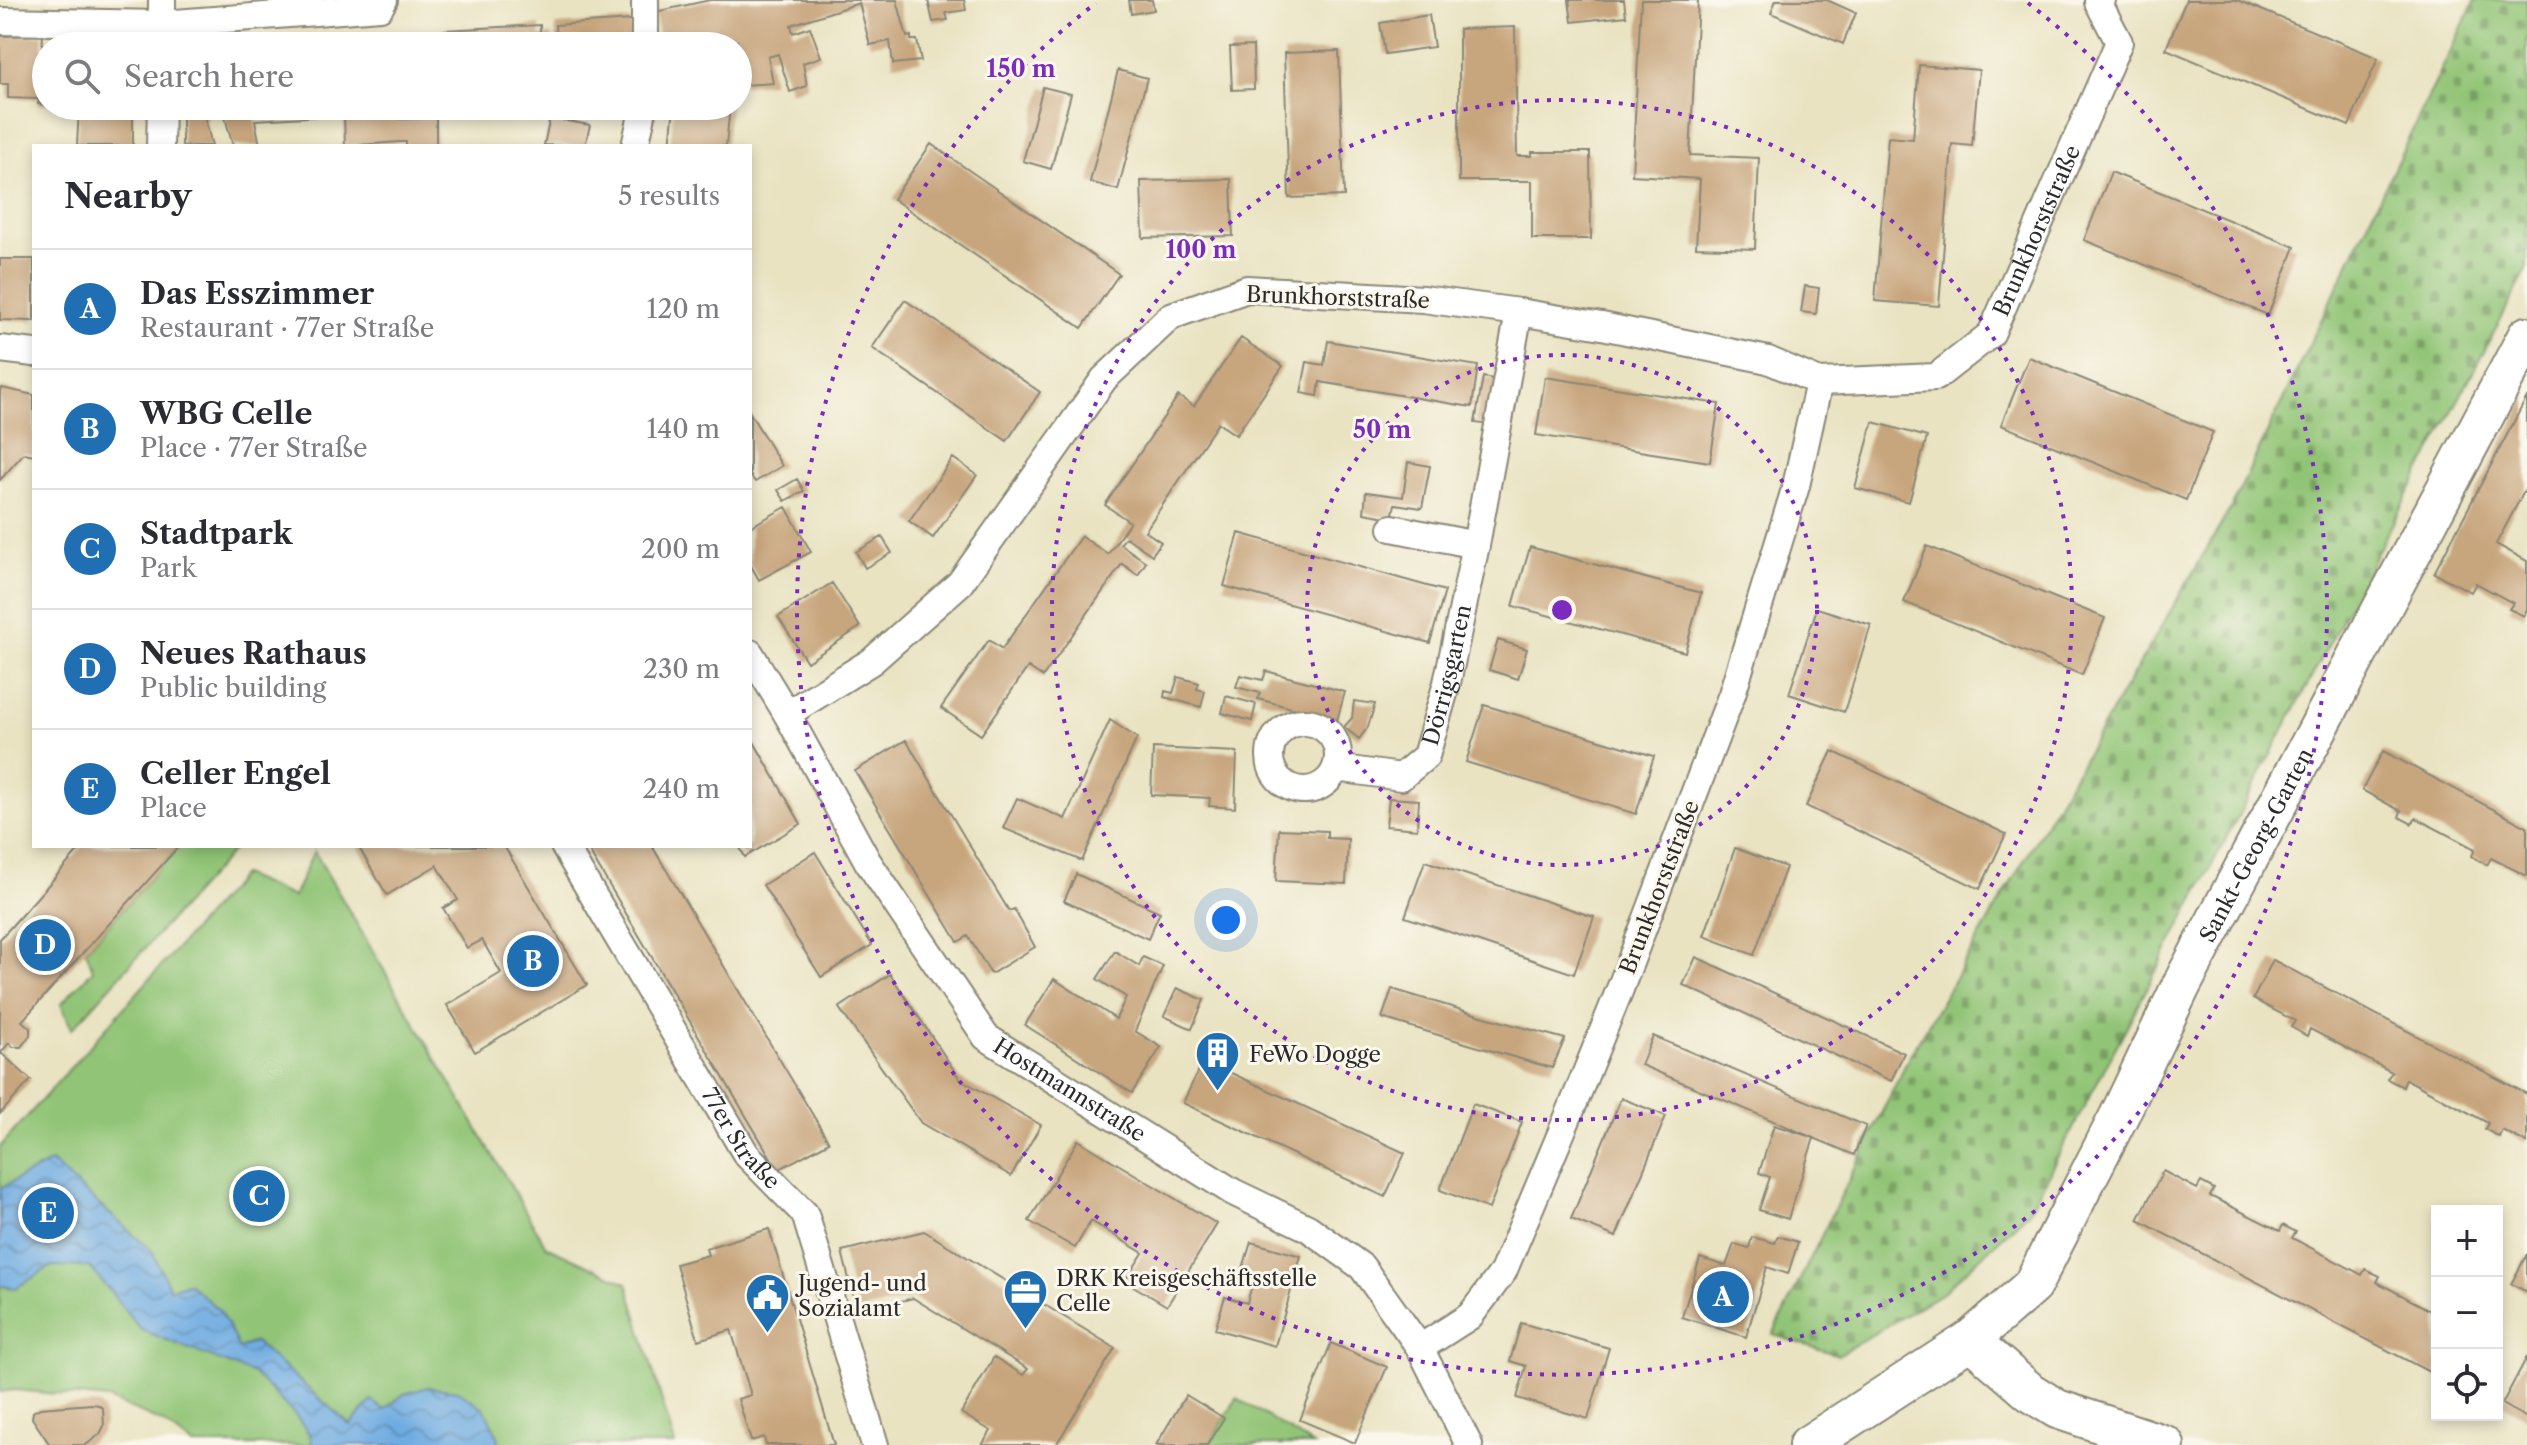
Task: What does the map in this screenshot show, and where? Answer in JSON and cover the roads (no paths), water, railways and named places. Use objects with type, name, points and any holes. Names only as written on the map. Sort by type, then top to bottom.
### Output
[{"type":"street","points":[[0,21],[162,23],[380,7],[384,0]]},
{"type":"street","points":[[645,0],[645,32]]},
{"type":"street","name":"Brunkhorststraße","points":[[787,714],[872,661],[960,583],[1104,379],[1171,316],[1247,289],[1423,299],[1519,312],[1768,360],[1819,382],[1936,377],[1991,334],[2119,42],[2096,1]]},
{"type":"street","points":[[160,144],[161,120]]},
{"type":"street","points":[[635,144],[641,120]]},
{"type":"street","name":"Dörrigsgarten","points":[[1336,768],[1401,777],[1426,756],[1447,683],[1476,545],[1519,312]]},
{"type":"street","name":"Sankt-Georg-Garten","points":[[1970,1340],[2032,1286],[2113,1129],[2181,986],[2527,336]]},
{"type":"street","points":[[0,349],[32,353]]},
{"type":"street","name":"Brunkhorststraße","points":[[1420,1348],[1470,1316],[1503,1272],[1573,1105],[1732,694],[1796,486],[1819,382]]},
{"type":"street","points":[[1392,528],[1476,545]]},
{"type":"street","name":"Hostmannstraße","points":[[752,656],[868,862],[986,1037],[1233,1192],[1308,1228],[1362,1267],[1420,1348],[1469,1445]]},
{"type":"street","name":"77er Straße","points":[[565,848],[746,1154],[805,1214],[875,1445]]},
{"type":"street","points":[[1808,1445],[1970,1340],[2030,1392],[2057,1409],[2165,1445]]},
{"type":"water","points":[[51,1162],[152,1251],[170,1289],[188,1283],[220,1311],[239,1348],[255,1342],[350,1425],[372,1401],[384,1410],[404,1394],[428,1387],[458,1391],[484,1408],[499,1439],[498,1445],[312,1445],[310,1435],[295,1415],[254,1374],[141,1330],[90,1267],[52,1266],[16,1288],[0,1286],[0,1188]]},
{"type":"place","name":"Neues Rathaus","points":[[45,945]]},
{"type":"place","name":"WBG Celle","points":[[533,961]]},
{"type":"place","name":"FeWo Dogge","points":[[1218,1093]]},
{"type":"place","name":"Stadtpark","points":[[259,1196]]},
{"type":"place","name":"Celler Engel","points":[[48,1213]]},
{"type":"place","name":"Das Esszimmer","points":[[1723,1297]]},
{"type":"place","name":"DRK Kreisgeschäftsstelle Celle","points":[[1025,1330]]},
{"type":"place","name":"Jugend- und Sozialamt","points":[[767,1335]]}]
